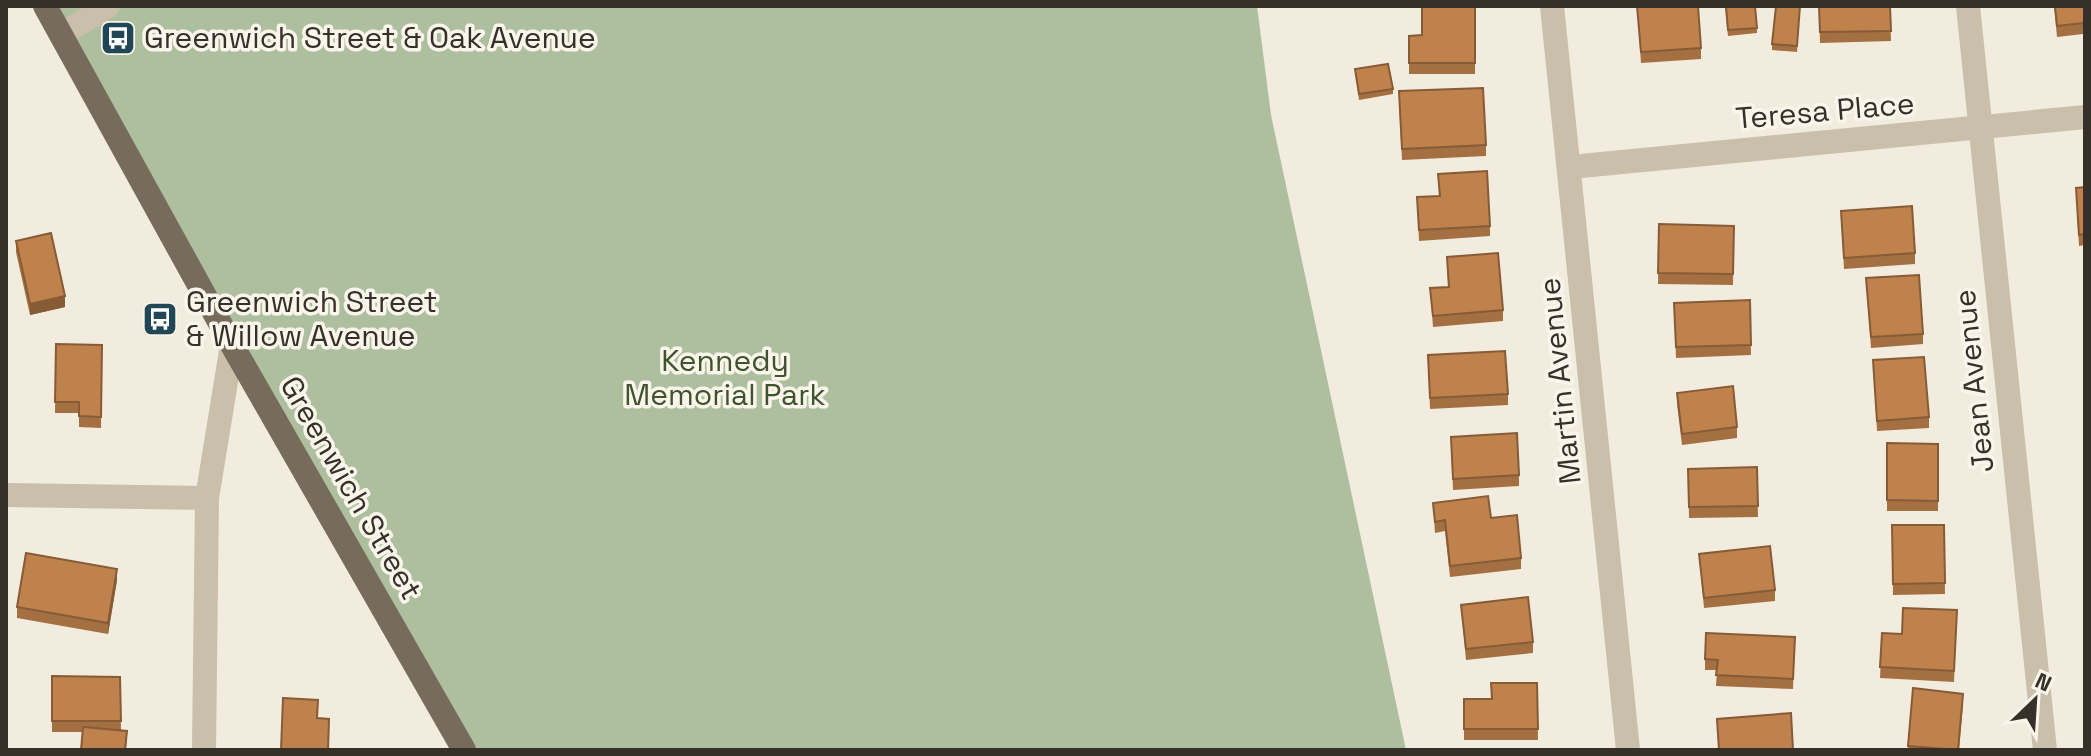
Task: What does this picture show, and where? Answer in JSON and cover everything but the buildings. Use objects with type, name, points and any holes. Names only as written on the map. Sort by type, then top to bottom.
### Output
[{"type":"main road","name":"Greenwich Street","points":[[45,6],[232,345],[464,750]]},
{"type":"street","points":[[61,35],[108,6]]},
{"type":"street","name":"Martin Avenue","points":[[1552,6],[1571,167],[1628,750]]},
{"type":"street","name":"Jean Avenue","points":[[1968,6],[2045,750]]},
{"type":"street","name":"Teresa Place","points":[[1571,167],[2085,117]]},
{"type":"street","points":[[204,750],[207,498],[232,345]]},
{"type":"street","points":[[6,495],[207,498]]},
{"type":"green space","name":"Kennedy Memorial Park","points":[[45,6],[1257,6],[1271,115],[1406,750],[464,750]]},
{"type":"place","name":"Greenwich Street & Oak Avenue","points":[[118,38]]},
{"type":"place","name":"Greenwich Street & Willow Avenue","points":[[160,319]]}]
